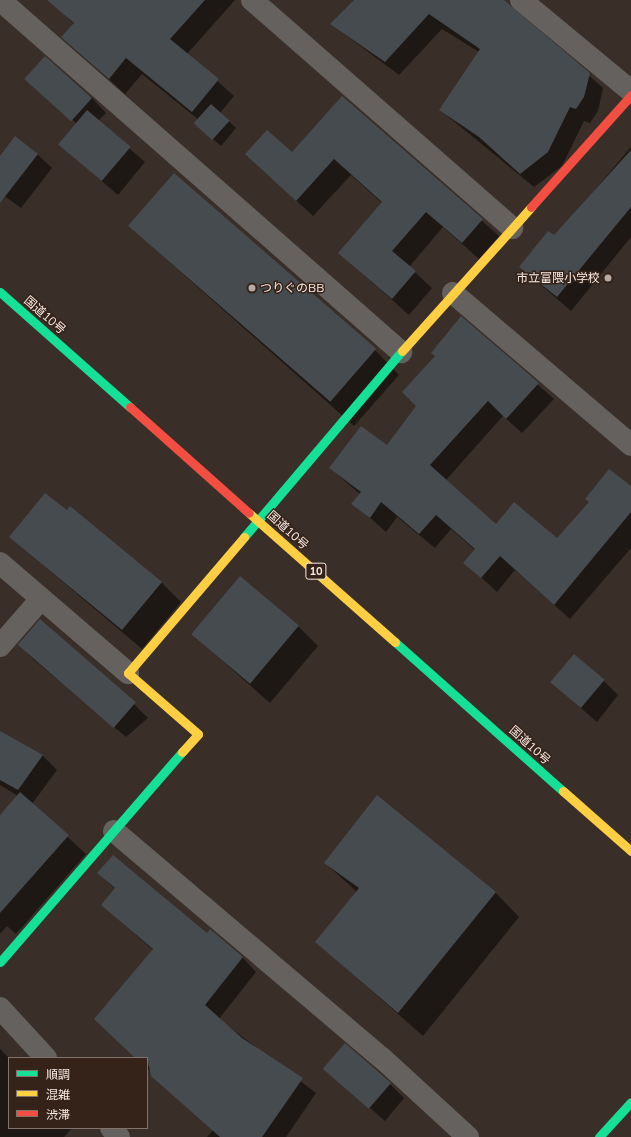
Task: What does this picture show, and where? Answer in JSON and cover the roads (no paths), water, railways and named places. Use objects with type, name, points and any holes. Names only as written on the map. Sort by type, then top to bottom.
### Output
[{"type":"main road","points":[[0,962],[198,734],[128,673],[401,352],[631,95]]},
{"type":"main road","name":"国道10号","points":[[0,292],[631,851]]},
{"type":"main road","points":[[599,1137],[631,1102]]},
{"type":"street","points":[[0,0],[401,352]]},
{"type":"street","points":[[252,0],[512,228]]},
{"type":"street","points":[[521,0],[631,91]]},
{"type":"street","points":[[453,293],[631,446]]},
{"type":"street","points":[[0,563],[128,673]]},
{"type":"street","points":[[0,646],[41,599]]},
{"type":"street","points":[[114,831],[382,1058],[468,1137]]},
{"type":"street","points":[[0,1008],[45,1057]]},
{"type":"street","points":[[112,1129],[119,1137]]},
{"type":"place","name":"市立富隈小学校","points":[[608,278]]},
{"type":"place","name":"つりぐのBB","points":[[252,288]]}]
